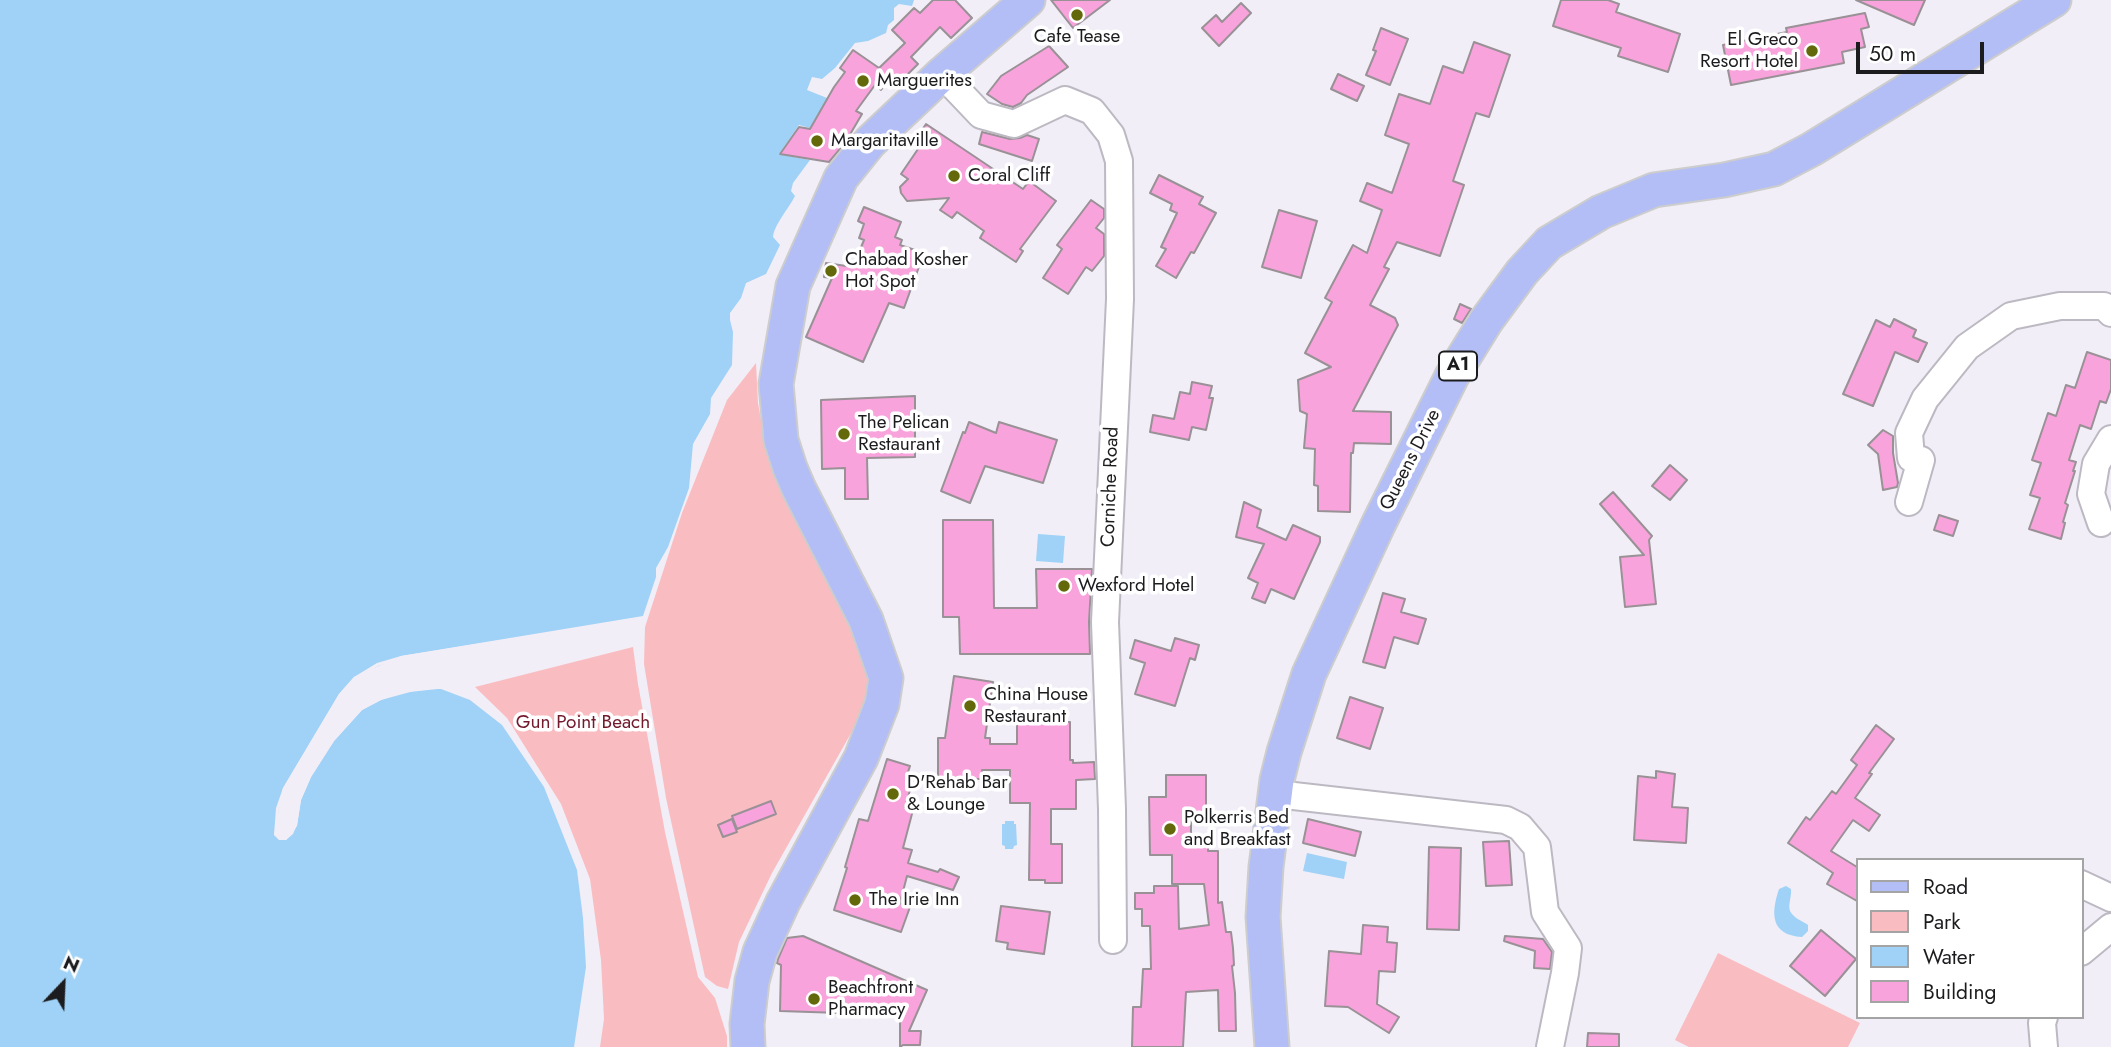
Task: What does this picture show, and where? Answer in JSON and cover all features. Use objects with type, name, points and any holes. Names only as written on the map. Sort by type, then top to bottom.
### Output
[{"type":"main road","points":[[748,1047],[747,1024],[752,981],[760,952],[861,758],[882,704],[886,678],[866,620],[799,489],[781,440],[776,384],[793,286],[841,178],[870,142],[942,74],[1028,0]]},
{"type":"main road","name":"Queens Drive","points":[[1272,1047],[1263,917],[1266,867],[1284,752],[1309,674],[1378,525],[1452,376],[1486,321],[1522,272],[1549,243],[1601,212],[1654,190],[1724,180],[1774,169],[1812,149],[2054,0]]},
{"type":"street","name":"Corniche Road","points":[[942,74],[981,115],[1014,124],[1065,100],[1093,111],[1111,135],[1119,161],[1120,299],[1105,622],[1112,809],[1113,940]]},
{"type":"street","points":[[1909,502],[1921,460],[1910,458],[1909,433],[1925,399],[1967,347],[2011,316],[2060,306],[2104,306],[2111,313]]},
{"type":"street","points":[[2101,523],[2091,494],[2096,464],[2111,439]]},
{"type":"street","points":[[1276,794],[1506,820],[1520,827],[1537,847],[1545,912],[1568,948],[1550,1047]]},
{"type":"street","points":[[2083,885],[2111,898]]},
{"type":"street","points":[[2083,950],[2111,927]]},
{"type":"street","points":[[2043,1019],[2044,1047]]},
{"type":"green space","points":[[756,363],[758,403],[766,447],[868,651],[870,691],[859,719],[772,873],[739,942],[728,989],[717,986],[705,977],[666,798],[644,664],[645,627],[682,513],[727,400]]},
{"type":"green space","name":"Gun Point Beach","points":[[633,647],[665,832],[698,977],[715,998],[727,1036],[727,1047],[600,1047],[604,1019],[601,960],[590,879],[561,804],[507,718],[475,687]]},
{"type":"green space","points":[[1718,953],[1860,1023],[1848,1047],[1689,1047],[1675,1040]]},
{"type":"water","points":[[0,0],[914,0],[912,6],[899,4],[894,8],[894,20],[888,25],[886,33],[855,43],[835,68],[822,79],[812,77],[807,90],[827,98],[810,128],[799,125],[779,154],[810,160],[793,183],[791,191],[795,196],[774,232],[773,237],[780,245],[766,274],[746,283],[741,298],[730,313],[733,332],[732,365],[711,398],[710,414],[693,444],[689,488],[668,547],[656,568],[656,577],[643,616],[401,656],[354,677],[339,694],[283,788],[274,835],[286,840],[297,826],[301,800],[311,777],[334,741],[362,710],[381,700],[421,689],[441,689],[470,700],[502,725],[544,787],[577,870],[586,967],[574,1047],[0,1047]]},
{"type":"water","points":[[1038,534],[1065,536],[1063,563],[1036,561]]},
{"type":"water","points":[[1005,821],[1014,821],[1016,824],[1017,845],[1013,849],[1005,849],[1002,845],[1002,824],[1005,824]]},
{"type":"water","points":[[1307,853],[1347,862],[1344,879],[1303,871]]},
{"type":"water","points":[[1786,886],[1791,889],[1790,912],[1808,925],[1808,931],[1802,937],[1784,932],[1776,921],[1774,914],[1779,889]]},
{"type":"pier","points":[[640,618],[640,621],[402,659],[378,666],[356,680],[342,696],[286,790],[279,809],[277,833],[280,836],[290,832],[294,824],[298,799],[308,776],[332,739],[359,707],[399,690],[421,686],[447,688],[400,693],[362,710],[334,741],[311,777],[301,800],[293,834],[286,840],[279,840],[274,835],[276,808],[283,788],[339,694],[354,677],[377,663],[401,656]]},
{"type":"building","points":[[933,0],[955,0],[972,18],[951,38],[940,27],[911,57],[918,64],[899,83],[892,75],[881,90],[875,85],[856,111],[862,114],[845,143],[829,162],[780,154],[799,127],[810,129],[845,72],[840,68],[853,50],[879,68],[905,43],[892,30],[914,8],[920,13]]},
{"type":"building","name":"Cafe Tease","points":[[1051,0],[1110,0],[1073,28]]},
{"type":"building","points":[[1561,0],[1608,0],[1619,4],[1616,12],[1680,34],[1668,72],[1618,56],[1621,48],[1553,26]]},
{"type":"building","points":[[1856,0],[1925,0],[1914,25]]},
{"type":"building","points":[[1241,3],[1251,13],[1219,46],[1202,28],[1216,15],[1222,22]]},
{"type":"building","name":"El Greco Resort Hotel","points":[[1865,13],[1869,27],[1861,29],[1865,47],[1842,52],[1844,63],[1731,85],[1723,45],[1787,32],[1786,28]]},
{"type":"building","points":[[1381,28],[1408,39],[1390,85],[1366,75],[1376,51],[1373,50]]},
{"type":"building","points":[[1474,42],[1510,55],[1489,117],[1476,113],[1453,181],[1464,185],[1440,256],[1397,242],[1384,267],[1389,269],[1370,305],[1395,318],[1398,325],[1353,411],[1391,412],[1391,444],[1354,443],[1351,453],[1350,512],[1318,511],[1318,486],[1314,485],[1315,449],[1304,448],[1307,414],[1300,411],[1298,380],[1331,367],[1305,353],[1332,302],[1325,298],[1353,245],[1367,253],[1382,210],[1360,201],[1367,183],[1392,193],[1409,144],[1385,135],[1399,94],[1430,104],[1443,66],[1463,73]]},
{"type":"building","points":[[1049,46],[1068,67],[1013,107],[1002,104],[987,94],[1001,76]]},
{"type":"building","points":[[1338,74],[1364,86],[1357,101],[1331,89]]},
{"type":"building","name":"Coral Cliff","points":[[926,124],[1023,189],[1029,181],[1056,201],[1020,249],[1023,251],[1016,262],[980,238],[984,231],[957,212],[952,218],[940,210],[949,198],[907,201],[901,193],[900,187],[908,179],[901,174],[918,149],[912,145]]},
{"type":"building","points":[[982,132],[1010,139],[1027,135],[1039,139],[1032,161],[979,144]]},
{"type":"building","points":[[1159,175],[1203,197],[1199,204],[1216,213],[1194,253],[1191,252],[1176,278],[1156,266],[1166,249],[1161,247],[1177,213],[1170,210],[1172,204],[1150,193]]},
{"type":"building","points":[[1091,200],[1104,209],[1104,218],[1096,228],[1104,234],[1104,256],[1092,271],[1086,267],[1068,294],[1043,278],[1062,249],[1057,245]]},
{"type":"building","points":[[864,207],[901,222],[895,237],[902,240],[900,245],[924,253],[904,308],[889,303],[863,362],[806,337],[832,278],[824,277],[826,263],[853,267],[864,240],[859,238],[864,224],[858,221]]},
{"type":"building","points":[[1279,210],[1317,221],[1301,278],[1262,267]]},
{"type":"building","points":[[1460,304],[1471,309],[1462,323],[1454,319]]},
{"type":"building","points":[[1894,319],[1916,330],[1913,337],[1927,343],[1918,362],[1895,352],[1873,406],[1843,394],[1876,320],[1890,327]]},
{"type":"building","points":[[2087,352],[2111,360],[2111,389],[2106,403],[2100,401],[2091,429],[2080,425],[2069,460],[2076,462],[2065,503],[2068,505],[2061,539],[2029,529],[2040,498],[2030,495],[2041,463],[2032,460],[2048,413],[2056,416],[2066,385],[2075,388]]},
{"type":"building","points":[[1192,382],[1212,386],[1209,398],[1213,398],[1206,430],[1192,427],[1189,440],[1150,432],[1153,415],[1174,419],[1180,392],[1190,394]]},
{"type":"building","points":[[915,396],[915,457],[867,458],[868,499],[845,499],[845,468],[822,469],[821,400]]},
{"type":"building","points":[[969,422],[996,433],[999,422],[1057,440],[1043,483],[985,466],[970,503],[941,491]]},
{"type":"building","points":[[1883,430],[1893,436],[1898,483],[1897,487],[1883,490],[1878,454],[1868,445]]},
{"type":"building","points":[[1670,465],[1687,480],[1670,500],[1652,486]]},
{"type":"building","points":[[1613,492],[1652,536],[1649,540],[1656,604],[1625,607],[1620,557],[1644,555],[1600,504]]},
{"type":"building","points":[[1244,502],[1261,510],[1257,527],[1286,540],[1293,525],[1320,537],[1294,599],[1271,589],[1265,603],[1252,598],[1258,583],[1248,578],[1264,544],[1236,537]]},
{"type":"building","points":[[1939,515],[1958,521],[1953,536],[1934,530]]},
{"type":"building","name":"Wexford Hotel","points":[[943,520],[993,520],[994,608],[1037,608],[1036,569],[1092,569],[1090,654],[960,654],[959,617],[943,617]]},
{"type":"building","points":[[1383,593],[1405,599],[1401,612],[1426,619],[1418,644],[1394,637],[1385,668],[1363,662]]},
{"type":"building","points":[[1175,638],[1199,645],[1195,660],[1190,658],[1175,706],[1135,694],[1145,663],[1130,658],[1135,640],[1171,651]]},
{"type":"building","points":[[954,676],[993,682],[985,738],[990,738],[990,744],[1017,744],[1017,722],[1070,722],[1070,760],[1073,760],[1073,763],[1094,762],[1095,779],[1076,780],[1076,809],[1051,809],[1051,844],[1062,844],[1062,883],[1029,880],[1030,803],[1010,803],[1010,770],[982,770],[982,779],[969,779],[969,788],[938,788],[938,738],[945,738]]},
{"type":"building","points":[[1350,697],[1383,708],[1370,749],[1337,738]]},
{"type":"building","points":[[1876,725],[1894,739],[1869,773],[1872,774],[1855,798],[1880,815],[1869,831],[1853,820],[1831,851],[1856,866],[1856,900],[1827,884],[1833,873],[1788,843],[1806,817],[1810,820],[1832,791],[1836,794],[1857,765],[1851,760]]},
{"type":"building","points":[[887,759],[910,766],[906,778],[913,780],[905,807],[913,810],[903,848],[912,850],[908,863],[938,872],[940,869],[959,877],[953,890],[907,876],[900,903],[910,907],[901,932],[834,910],[859,819],[868,821]]},
{"type":"building","points":[[1656,771],[1675,774],[1672,807],[1688,808],[1686,843],[1634,840],[1638,776],[1656,778]]},
{"type":"building","points":[[1166,775],[1206,775],[1206,815],[1191,814],[1191,844],[1208,844],[1208,851],[1218,851],[1218,903],[1222,902],[1226,932],[1231,932],[1233,948],[1236,1031],[1219,1031],[1218,990],[1186,992],[1183,1047],[1132,1047],[1133,1007],[1141,1007],[1143,969],[1151,969],[1150,926],[1142,926],[1142,909],[1135,909],[1135,893],[1154,893],[1154,886],[1178,886],[1179,929],[1209,925],[1204,884],[1172,884],[1172,855],[1150,855],[1149,797],[1166,797]]},
{"type":"building","points":[[771,801],[776,814],[737,829],[732,816]]},
{"type":"building","points":[[732,819],[737,832],[723,837],[718,825]]},
{"type":"building","points":[[1308,819],[1361,832],[1355,856],[1303,843]]},
{"type":"building","points":[[1509,841],[1512,885],[1486,886],[1483,842]]},
{"type":"building","points":[[1429,847],[1461,848],[1459,930],[1427,929]]},
{"type":"building","points":[[1001,906],[1050,912],[1044,954],[1007,949],[1008,943],[996,941]]},
{"type":"building","points":[[1363,925],[1388,927],[1387,942],[1397,943],[1395,972],[1379,971],[1377,1004],[1399,1017],[1389,1033],[1348,1007],[1325,1006],[1329,951],[1361,954]]},
{"type":"building","points":[[1821,930],[1856,959],[1825,996],[1790,966]]},
{"type":"building","points":[[803,936],[927,990],[909,1031],[921,1031],[920,1045],[900,1047],[900,1015],[780,1011],[781,965],[777,963],[778,959],[787,938]]},
{"type":"building","points":[[1505,936],[1543,939],[1552,952],[1550,969],[1534,968],[1535,951],[1504,941]]},
{"type":"building","points":[[1588,1033],[1619,1034],[1619,1047],[1587,1047]]},
{"type":"place","name":"Cafe Tease","points":[[1077,15]]},
{"type":"place","name":"El Greco Resort Hotel","points":[[1812,51]]},
{"type":"place","name":"Marguerites","points":[[863,81]]},
{"type":"place","name":"Margaritaville","points":[[817,141]]},
{"type":"place","name":"Coral Cliff","points":[[954,176]]},
{"type":"place","name":"Chabad Kosher Hot Spot","points":[[831,271]]},
{"type":"place","name":"The Pelican Restaurant","points":[[844,434]]},
{"type":"place","name":"Wexford Hotel","points":[[1064,586]]},
{"type":"place","name":"China House Restaurant","points":[[970,706]]},
{"type":"place","name":"D'Rehab Bar & Lounge","points":[[893,794]]},
{"type":"place","name":"Polkerris Bed and Breakfast","points":[[1170,829]]},
{"type":"place","name":"The Irie Inn","points":[[855,900]]},
{"type":"place","name":"Beachfront Pharmacy","points":[[814,999]]}]
